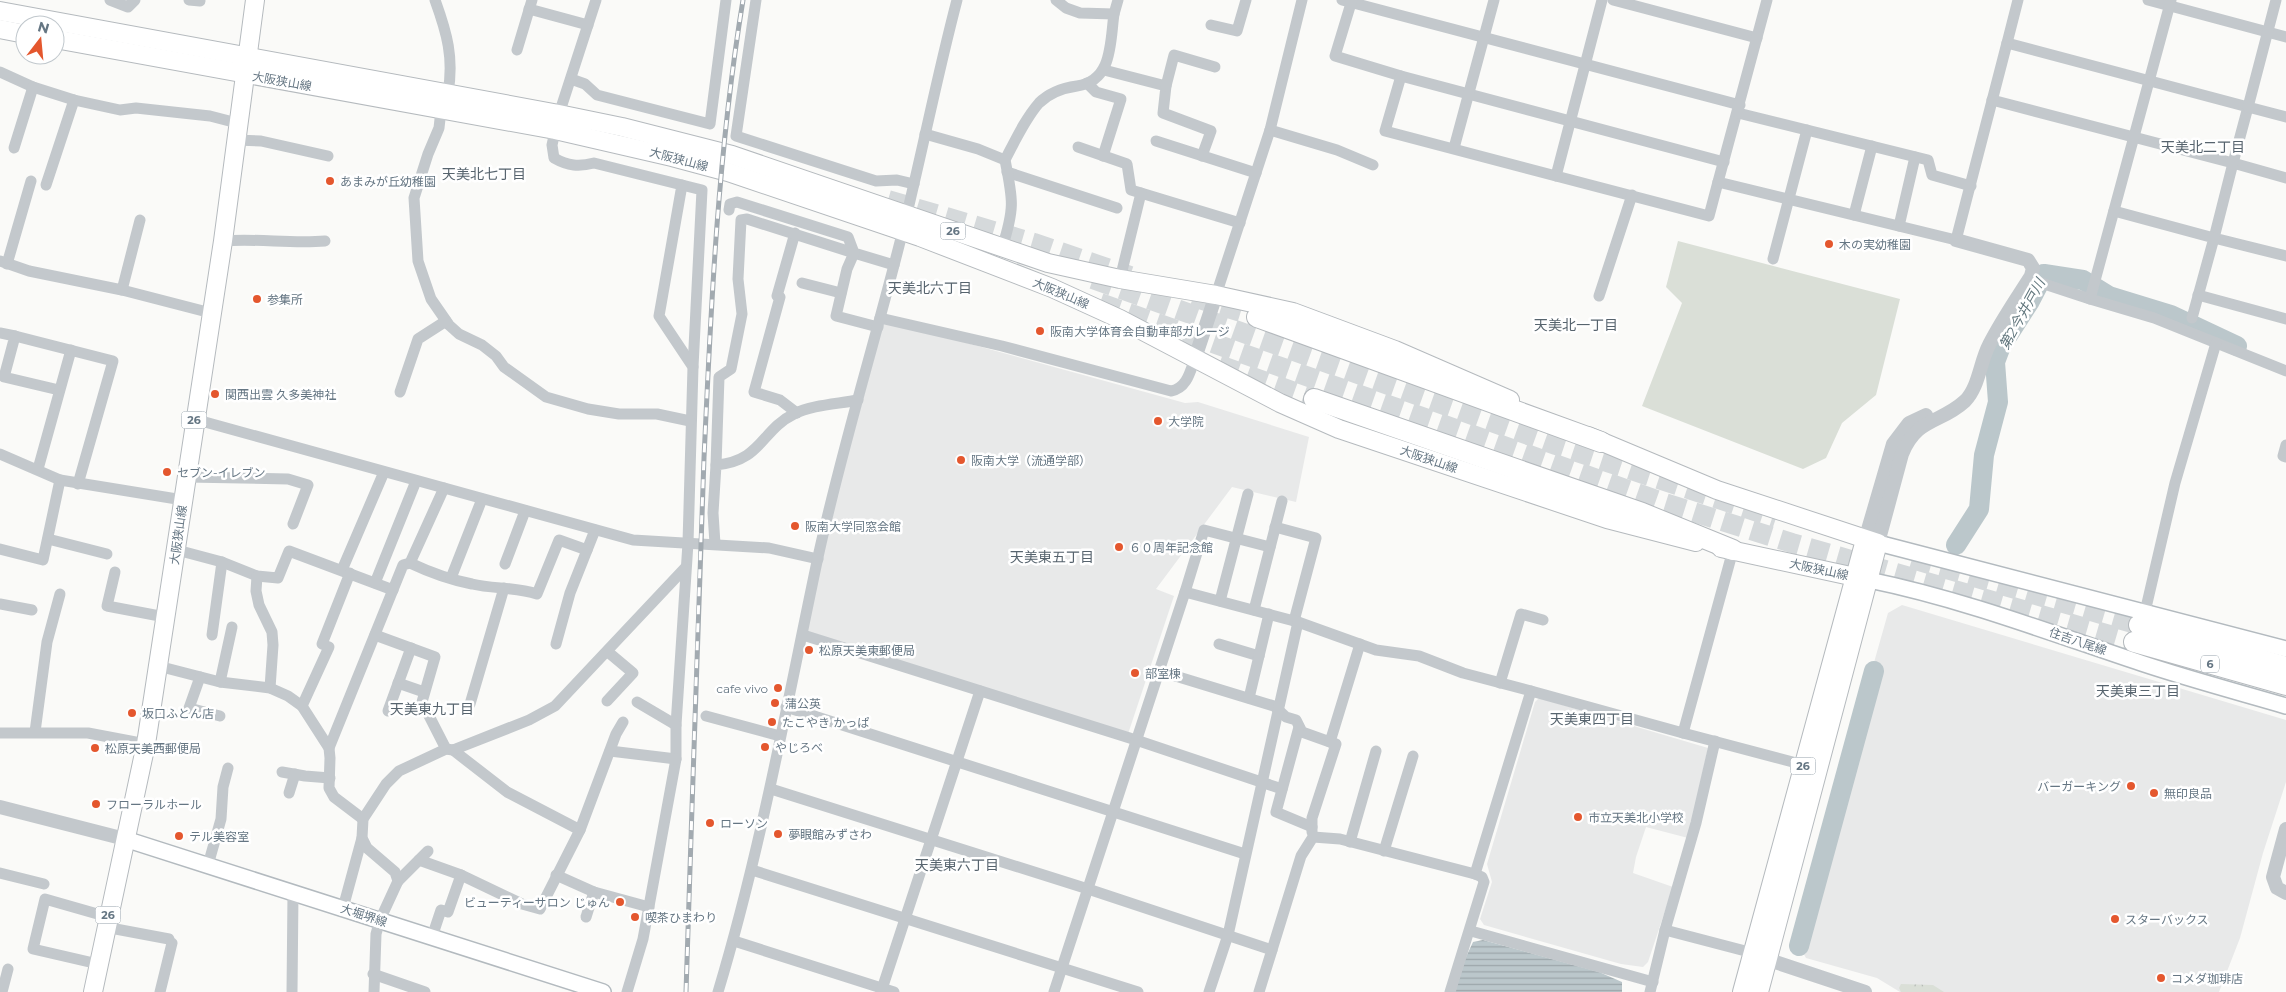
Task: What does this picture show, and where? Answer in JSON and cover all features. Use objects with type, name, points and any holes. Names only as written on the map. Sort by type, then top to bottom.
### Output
[{"type":"highway","points":[[1256,317],[1601,442]]},
{"type":"highway","points":[[1314,399],[1642,513],[1733,550]]},
{"type":"highway","name":"6","points":[[2139,627],[2286,667]]},
{"type":"highway","name":"6","points":[[2139,627],[2286,686]]},
{"type":"main road","name":"大阪狭山線","points":[[93,992],[146,744],[177,550],[194,419],[223,242],[236,131],[255,0]]},
{"type":"main road","name":"大阪狭山線","points":[[0,11],[441,110],[650,134],[732,156],[905,223],[1052,288],[1120,319],[1280,403],[1339,429],[1607,519],[1733,550],[1863,578]]},
{"type":"main road","points":[[0,29],[15,32]]},
{"type":"main road","name":"大阪狭山線","points":[[65,40],[448,93],[557,122]]},
{"type":"main road","name":"大阪狭山線","points":[[905,223],[1002,248],[1048,264],[1120,279],[1216,295],[1293,312],[1358,335],[1468,381],[1601,442],[1717,490],[1872,542],[1760,957],[1742,992]]},
{"type":"main road","points":[[1872,542],[2139,627],[2286,649]]},
{"type":"main road","name":"大阪狭山線","points":[[1759,992],[1760,957],[1804,765],[1863,578]]},
{"type":"main road","name":"住吉八尾線","points":[[1863,578],[1948,599],[2142,664],[2286,706]]},
{"type":"main road","name":"大堀堺線","points":[[125,839],[603,992]]},
{"type":"street","points":[[110,0],[128,7],[135,0]]},
{"type":"street","points":[[436,0],[448,40],[452,71],[448,93]]},
{"type":"street","points":[[596,0],[557,122],[552,144],[554,158],[564,164],[581,166],[594,163],[702,190],[690,421],[688,543],[676,724],[676,759],[643,940],[627,992]]},
{"type":"street","points":[[571,79],[585,84],[597,95],[710,124],[726,0]]},
{"type":"street","points":[[756,0],[736,136],[876,181],[897,180],[914,184]]},
{"type":"street","points":[[718,992],[734,940],[771,789],[780,736],[831,500],[905,223],[937,76],[957,0]]},
{"type":"street","points":[[1056,0],[1066,8],[1080,13],[1114,14]]},
{"type":"street","points":[[1002,248],[1012,213],[1013,201],[1005,160],[1040,103],[1066,87],[1096,80],[1104,70],[1118,0]]},
{"type":"street","points":[[1211,25],[1237,31],[1246,0]]},
{"type":"street","points":[[729,210],[730,204],[737,202],[848,237],[854,253],[836,316],[879,322],[1002,346],[1171,391],[1178,390],[1184,385],[1195,358],[1270,130],[1302,0]]},
{"type":"street","points":[[1454,148],[1494,0]]},
{"type":"street","points":[[1556,176],[1569,120],[1602,0]]},
{"type":"street","points":[[1613,0],[1758,38]]},
{"type":"street","points":[[1401,76],[1385,131],[1709,216],[1767,0]]},
{"type":"street","points":[[1956,240],[2018,0]]},
{"type":"street","points":[[2148,0],[2170,3],[2286,37]]},
{"type":"street","points":[[2192,318],[2276,0]]},
{"type":"street","points":[[1724,162],[1401,76],[1335,56],[1348,1],[1584,63],[1807,130],[1928,160],[1932,175],[1971,186]]},
{"type":"street","points":[[2090,299],[2170,3]]},
{"type":"street","points":[[516,50],[531,4],[588,25]]},
{"type":"street","points":[[2007,43],[2286,117]]},
{"type":"street","points":[[1202,156],[1211,131],[1163,113],[1166,86],[1174,55],[1215,67]]},
{"type":"street","points":[[1104,70],[1166,86]]},
{"type":"street","points":[[0,72],[33,87],[74,100],[120,110],[136,108],[210,116],[236,131],[261,141],[328,156]]},
{"type":"street","points":[[1087,83],[1096,92],[1121,99],[1103,156]]},
{"type":"street","points":[[14,148],[33,87]]},
{"type":"street","points":[[46,185],[74,100]]},
{"type":"street","points":[[1992,100],[2286,178]]},
{"type":"street","points":[[441,110],[439,128],[428,154],[414,198],[418,261],[431,299],[446,321],[459,334],[482,345],[496,356],[504,367],[546,397],[611,412],[657,414],[690,421]]},
{"type":"street","points":[[1270,130],[1337,150],[1373,165]]},
{"type":"street","points":[[1772,260],[1807,130]]},
{"type":"street","points":[[925,134],[978,149],[1005,160]]},
{"type":"street","points":[[1156,141],[1256,173]]},
{"type":"street","points":[[1854,215],[1872,146]]},
{"type":"street","points":[[1078,147],[1127,164],[1131,190],[1240,222]]},
{"type":"street","points":[[1899,226],[1916,157]]},
{"type":"street","points":[[1007,172],[1117,208]]},
{"type":"street","points":[[30,182],[4,263],[30,271],[122,290],[211,313]]},
{"type":"street","points":[[1718,182],[1956,240],[2028,260],[2033,268],[2036,281],[1989,345],[1973,390],[1966,400],[1956,408],[1920,417],[1900,432],[1889,456],[1872,542]]},
{"type":"street","points":[[682,185],[659,316],[693,367]]},
{"type":"street","points":[[1120,279],[1142,193]]},
{"type":"street","points":[[1599,296],[1632,195]]},
{"type":"street","points":[[2114,210],[2286,256]]},
{"type":"street","points":[[715,544],[714,513],[720,377],[731,369],[742,314],[738,279],[741,220],[747,219],[795,233],[894,265]]},
{"type":"street","points":[[122,290],[140,220]]},
{"type":"street","points":[[795,233],[777,296],[780,297],[754,392],[780,400],[797,413]]},
{"type":"street","points":[[223,242],[244,239],[308,243],[325,241]]},
{"type":"street","points":[[2036,281],[2154,318],[2286,371]]},
{"type":"street","points":[[802,283],[842,293]]},
{"type":"street","points":[[2198,296],[2286,318]]},
{"type":"street","points":[[400,392],[418,339],[446,321]]},
{"type":"street","points":[[0,332],[113,361],[78,484]]},
{"type":"street","points":[[15,336],[4,377],[59,390]]},
{"type":"street","points":[[2139,627],[2175,483],[2216,343]]},
{"type":"street","points":[[38,469],[70,350]]},
{"type":"street","points":[[716,465],[730,464],[751,454],[780,423],[797,413],[858,400]]},
{"type":"street","points":[[194,419],[634,540],[769,548],[818,559]]},
{"type":"street","points":[[2286,445],[2283,456],[2286,457]]},
{"type":"street","points":[[0,454],[60,480],[183,500]]},
{"type":"street","points":[[302,706],[329,647],[322,644],[346,572],[384,472]]},
{"type":"street","points":[[186,477],[288,479],[308,484],[293,524]]},
{"type":"street","points":[[0,549],[43,560],[60,480]]},
{"type":"street","points":[[375,583],[416,481]]},
{"type":"street","points":[[363,819],[334,797],[329,788],[329,748],[403,565],[410,562],[444,488]]},
{"type":"street","points":[[1220,601],[1248,494]]},
{"type":"street","points":[[452,578],[482,499]]},
{"type":"street","points":[[1254,610],[1282,501]]},
{"type":"street","points":[[506,564],[525,511]]},
{"type":"street","points":[[1209,992],[1228,935],[1245,854],[1280,711],[1296,622],[1316,538],[1276,527]]},
{"type":"street","points":[[556,644],[570,593],[596,530]]},
{"type":"street","points":[[1054,992],[1186,592],[1204,530],[1270,547]]},
{"type":"street","points":[[48,539],[107,554]]},
{"type":"street","points":[[410,562],[425,570],[472,584],[525,590],[537,594],[559,540],[587,550]]},
{"type":"street","points":[[177,550],[222,562],[257,576],[278,578],[289,551],[393,590]]},
{"type":"street","points":[[1683,733],[1733,550]]},
{"type":"street","points":[[212,635],[222,562]]},
{"type":"street","points":[[343,908],[362,838],[363,819],[386,784],[399,771],[449,749],[529,720],[555,706],[608,652],[685,568]]},
{"type":"street","points":[[115,572],[107,606],[165,617]]},
{"type":"street","points":[[257,576],[256,591],[259,605],[272,632],[274,645],[270,688]]},
{"type":"street","points":[[470,704],[504,588]]},
{"type":"street","points":[[1186,592],[1296,622],[1376,650],[1419,656],[1463,673],[1804,765]]},
{"type":"street","points":[[35,732],[47,642],[60,594]]},
{"type":"street","points":[[0,604],[32,610]]},
{"type":"street","points":[[1249,698],[1269,614]]},
{"type":"street","points":[[1500,683],[1521,614],[1543,620]]},
{"type":"street","points":[[220,682],[232,626]]},
{"type":"street","points":[[375,635],[435,657],[422,702],[449,749],[507,792],[580,830]]},
{"type":"street","points":[[803,635],[1136,740],[1282,790]]},
{"type":"street","points":[[1219,644],[1259,656]]},
{"type":"street","points":[[1330,742],[1360,644]]},
{"type":"street","points":[[388,711],[411,648]]},
{"type":"street","points":[[607,701],[633,673],[608,652]]},
{"type":"street","points":[[158,666],[220,682],[270,688],[288,696],[302,706],[329,748]]},
{"type":"street","points":[[1159,671],[1274,706],[1286,717],[1296,720],[1302,732],[1336,744],[1312,818],[1312,832],[1301,856],[1259,992]]},
{"type":"street","points":[[200,677],[189,708],[220,716]]},
{"type":"street","points":[[398,682],[424,692]]},
{"type":"street","points":[[734,940],[886,991],[906,918],[980,691]]},
{"type":"street","points":[[1475,874],[1531,691]]},
{"type":"street","points":[[636,702],[676,724]]},
{"type":"street","points":[[786,708],[1245,854]]},
{"type":"street","points":[[706,716],[780,736]]},
{"type":"street","points":[[419,860],[461,875],[522,904],[540,909],[580,830],[616,734],[623,722]]},
{"type":"street","points":[[1299,727],[1276,812],[1312,832],[1482,877],[1484,882],[1471,931],[1450,992]]},
{"type":"street","points":[[0,733],[88,733],[146,744]]},
{"type":"street","points":[[1471,931],[1652,987],[1665,930],[1696,823],[1715,741]]},
{"type":"street","points":[[610,751],[676,759]]},
{"type":"street","points":[[1350,842],[1376,751]]},
{"type":"street","points":[[1384,851],[1413,756]]},
{"type":"street","points":[[208,864],[221,819],[223,787],[228,768]]},
{"type":"street","points":[[282,772],[330,778]]},
{"type":"street","points":[[289,793],[295,774]]},
{"type":"street","points":[[771,789],[1088,889],[1272,950]]},
{"type":"street","points":[[0,806],[125,839]]},
{"type":"street","points":[[2286,829],[2273,877],[2277,888],[2286,893]]},
{"type":"street","points":[[362,838],[367,848],[395,872],[398,881]]},
{"type":"street","points":[[374,992],[373,974],[376,934],[380,920],[398,881],[428,851]]},
{"type":"street","points":[[752,870],[1138,992]]},
{"type":"street","points":[[0,873],[44,884]]},
{"type":"street","points":[[432,937],[441,910],[448,912],[461,875]]},
{"type":"street","points":[[556,875],[594,892],[649,908]]},
{"type":"street","points":[[586,917],[594,892]]},
{"type":"street","points":[[292,992],[293,893]]},
{"type":"street","points":[[98,964],[33,949],[45,899],[107,922],[170,941],[160,992]]},
{"type":"street","points":[[1665,930],[1760,957],[1849,989],[1865,992]]},
{"type":"street","points":[[2,992],[8,969]]},
{"type":"street","points":[[373,974],[425,992]]},
{"type":"shaded area","points":[[886,323],[923,331],[1185,403],[1198,402],[1309,437],[1296,502],[1232,487],[1156,589],[1174,596],[1127,737],[811,634],[807,630],[832,513],[883,325]]},
{"type":"shaded area","points":[[1902,605],[2286,720],[2286,782],[2263,853],[2240,938],[2219,992],[1900,992],[1877,978],[1806,958],[1801,949],[1879,668],[1873,666],[1888,613]]},
{"type":"shaded area","points":[[1539,698],[1708,748],[1688,838],[1646,827],[1636,857],[1633,873],[1673,887],[1648,962],[1643,967],[1621,964],[1484,925],[1480,919],[1492,882],[1487,864],[1535,702]]},
{"type":"shaded area","points":[[1483,940],[1599,972],[1622,982],[1622,992],[1455,992],[1466,957],[1473,942]]},
{"type":"green space","points":[[1678,241],[1900,299],[1876,395],[1842,423],[1826,458],[1803,469],[1642,406],[1682,303],[1666,287]]},
{"type":"green space","points":[[1901,984],[1933,985],[1944,992],[1901,992],[1899,988]]},
{"type":"waterway","name":"第2今井戸川","points":[[1956,545],[1979,509],[1984,455],[1998,402],[1995,362],[2001,346],[2030,301],[2044,274],[2083,280],[2109,296],[2171,315],[2237,346]]},
{"type":"waterway","points":[[1799,946],[1874,671]]},
{"type":"tunnel","points":[[888,200],[1034,243],[1130,276]]},
{"type":"tunnel","points":[[1093,279],[1556,445],[1776,518]]},
{"type":"tunnel","points":[[1193,297],[1257,317]]},
{"type":"tunnel","points":[[1100,303],[1665,503],[1792,543],[2134,642]]},
{"type":"tunnel","points":[[1219,365],[1314,399]]},
{"type":"tunnel","points":[[1912,559],[2139,625]]},
{"type":"railway","points":[[686,992],[701,525],[713,286],[727,114],[743,0]]},
{"type":"place","name":"あまみが丘幼稚園","points":[[330,181]]},
{"type":"place","name":"木の実幼稚園","points":[[1829,244]]},
{"type":"place","name":"参集所","points":[[257,299]]},
{"type":"place","name":"阪南大学体育会自動車部ガレージ","points":[[1040,331]]},
{"type":"place","name":"関西出雲 久多美神社","points":[[215,394]]},
{"type":"place","name":"大学院","points":[[1158,421]]},
{"type":"place","name":"阪南大学（流通学部）","points":[[961,460]]},
{"type":"place","name":"セブン-イレブン","points":[[167,472]]},
{"type":"place","name":"阪南大学同窓会館","points":[[795,526]]},
{"type":"place","name":"６０周年記念館","points":[[1119,547]]},
{"type":"place","name":"松原天美東郵便局","points":[[809,650]]},
{"type":"place","name":"部室棟","points":[[1135,673]]},
{"type":"place","name":"cafe vivo","points":[[778,688]]},
{"type":"place","name":"蒲公英","points":[[775,703]]},
{"type":"place","name":"坂口ふとん店","points":[[132,713]]},
{"type":"place","name":"たこやき かっぱ","points":[[772,722]]},
{"type":"place","name":"やじろべ","points":[[765,747]]},
{"type":"place","name":"松原天美西郵便局","points":[[95,748]]},
{"type":"place","name":"バーガーキング","points":[[2131,786]]},
{"type":"place","name":"無印良品","points":[[2154,793]]},
{"type":"place","name":"フローラルホール","points":[[96,804]]},
{"type":"place","name":"市立天美北小学校","points":[[1578,817]]},
{"type":"place","name":"ローソン","points":[[710,823]]},
{"type":"place","name":"夢眼館みずさわ","points":[[778,834]]},
{"type":"place","name":"テル美容室","points":[[179,836]]},
{"type":"place","name":"ビューティーサロン じゅん","points":[[620,902]]},
{"type":"place","name":"喫茶ひまわり","points":[[635,917]]},
{"type":"place","name":"スターバックス","points":[[2115,919]]},
{"type":"place","name":"コメダ珈琲店","points":[[2161,978]]},
{"type":"district","name":"天美北二丁目","points":[[2203,147]]},
{"type":"district","name":"天美北七丁目","points":[[484,174]]},
{"type":"district","name":"天美北六丁目","points":[[930,288]]},
{"type":"district","name":"天美北一丁目","points":[[1576,325]]},
{"type":"district","name":"天美東五丁目","points":[[1052,557]]},
{"type":"district","name":"天美東三丁目","points":[[2138,691]]},
{"type":"district","name":"天美東九丁目","points":[[432,709]]},
{"type":"district","name":"天美東四丁目","points":[[1592,719]]},
{"type":"district","name":"天美東六丁目","points":[[957,865]]}]
